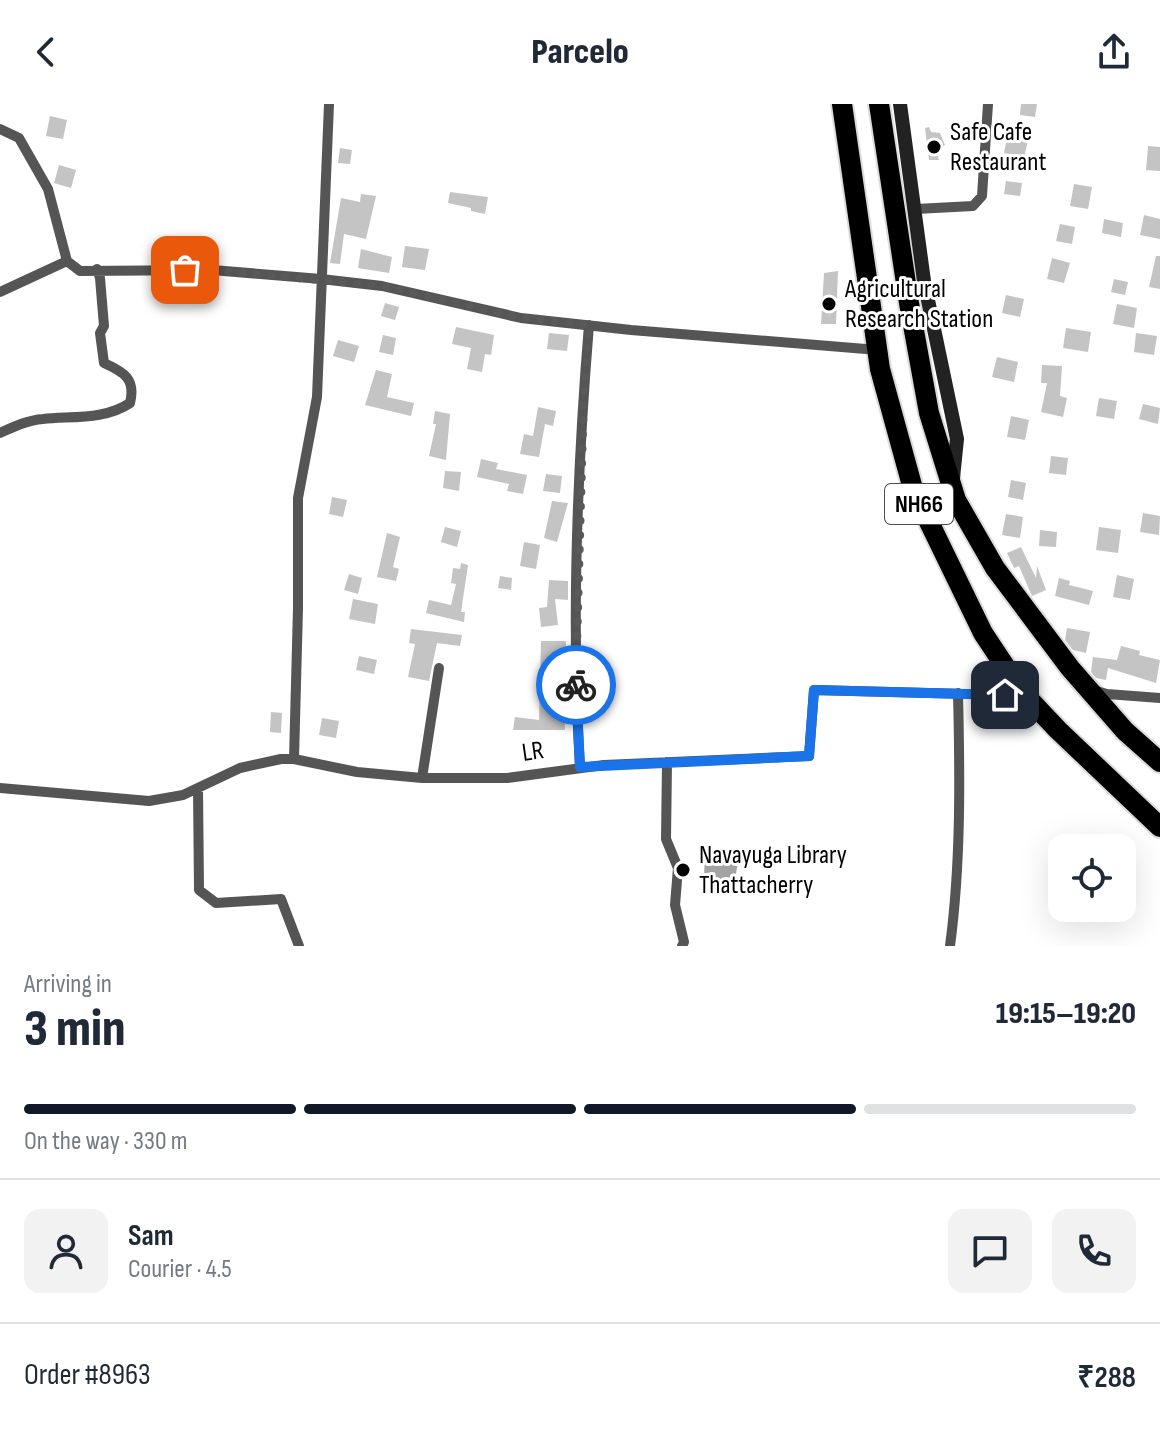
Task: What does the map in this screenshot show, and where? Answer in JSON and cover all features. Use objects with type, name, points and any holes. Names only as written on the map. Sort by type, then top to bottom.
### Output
[{"type":"highway","name":"NH66","points":[[842,104],[878,350],[894,425],[913,489],[983,633],[1022,692],[1160,827]]},
{"type":"highway","name":"NH66","points":[[879,104],[929,413],[956,500],[995,568],[1087,688],[1125,731],[1160,762]]},
{"type":"street","points":[[294,759],[298,498],[317,397],[329,104]]},
{"type":"street","points":[[900,104],[924,281],[957,439],[952,488]]},
{"type":"street","points":[[916,209],[973,206],[982,196],[988,104]]},
{"type":"street","points":[[0,129],[19,138],[48,189],[67,261],[80,271],[212,270],[322,280],[382,286],[521,318],[878,350]]},
{"type":"street","points":[[0,292],[67,261]]},
{"type":"street","points":[[0,433],[40,419],[102,414],[120,410],[130,403],[133,390],[129,378],[104,363],[100,333],[104,326],[97,269]]},
{"type":"street","points":[[580,767],[576,697],[577,592],[589,325]]},
{"type":"street","points":[[422,778],[439,668]]},
{"type":"street","points":[[1087,688],[1107,694],[1160,698]]},
{"type":"street","name":"LR","points":[[0,788],[149,801],[183,795],[240,768],[281,759],[357,772],[422,778],[507,778],[580,767],[809,756],[814,690],[1005,695],[1022,692]]},
{"type":"street","points":[[950,946],[956,875],[958,693]]},
{"type":"street","points":[[667,762],[666,839],[678,868],[675,905],[684,942],[682,946]]},
{"type":"street","points":[[198,789],[199,890],[216,903],[281,899],[299,946]]},
{"type":"shaded area","points":[[705,850],[739,857],[734,884],[704,879]]},
{"type":"building","points":[[1021,104],[1037,104],[1035,117],[1020,115]]},
{"type":"building","points":[[50,116],[67,120],[63,139],[46,136]]},
{"type":"building","name":"Safe Cafe Restaurant","points":[[929,127],[931,132],[940,133],[945,145],[936,149],[939,160],[929,160],[925,128]]},
{"type":"building","points":[[1007,137],[1028,141],[1024,157],[1004,153]]},
{"type":"building","points":[[1148,146],[1160,147],[1160,171],[1146,170]]},
{"type":"building","points":[[340,148],[352,150],[350,164],[338,163]]},
{"type":"building","points":[[59,165],[76,170],[71,188],[54,183]]},
{"type":"building","points":[[1006,181],[1022,183],[1020,196],[1004,194]]},
{"type":"building","points":[[1074,184],[1092,187],[1088,209],[1070,206]]},
{"type":"building","points":[[450,192],[488,197],[485,214],[448,203]]},
{"type":"building","points":[[361,194],[376,196],[366,239],[344,234],[340,264],[330,263],[341,198],[360,202]]},
{"type":"building","points":[[1144,215],[1160,219],[1160,239],[1140,235]]},
{"type":"building","points":[[1104,219],[1123,223],[1121,237],[1102,233]]},
{"type":"building","points":[[1060,224],[1075,227],[1072,244],[1056,241]]},
{"type":"building","points":[[405,246],[429,249],[425,270],[402,267]]},
{"type":"building","points":[[361,249],[392,257],[389,273],[358,268]]},
{"type":"building","points":[[1156,256],[1160,256],[1160,289],[1149,287]]},
{"type":"building","points":[[1052,258],[1070,263],[1064,283],[1047,279]]},
{"type":"building","name":"Agricultural Research Station","points":[[838,271],[836,324],[821,324],[824,273]]},
{"type":"building","points":[[1114,279],[1128,282],[1125,295],[1111,292]]},
{"type":"building","points":[[1006,295],[1024,299],[1020,317],[1002,313]]},
{"type":"building","points":[[385,303],[399,307],[395,320],[381,316]]},
{"type":"building","points":[[1117,304],[1137,308],[1134,328],[1113,324]]},
{"type":"building","points":[[456,327],[494,335],[491,355],[485,354],[482,372],[467,369],[471,348],[452,344]]},
{"type":"building","points":[[1066,328],[1091,332],[1088,352],[1063,348]]},
{"type":"building","points":[[549,333],[569,335],[567,351],[547,349]]},
{"type":"building","points":[[1136,333],[1157,336],[1154,355],[1134,352]]},
{"type":"building","points":[[383,335],[396,338],[393,355],[379,352]]},
{"type":"building","points":[[338,340],[359,346],[354,362],[333,356]]},
{"type":"building","points":[[997,357],[1018,362],[1014,382],[992,377]]},
{"type":"building","points":[[1042,365],[1062,366],[1060,396],[1067,398],[1063,417],[1041,412],[1047,383],[1041,383]]},
{"type":"building","points":[[376,370],[392,374],[387,397],[414,403],[411,416],[365,405]]},
{"type":"building","points":[[1099,398],[1117,401],[1114,419],[1096,416]]},
{"type":"building","points":[[1143,404],[1160,408],[1158,424],[1139,419]]},
{"type":"building","points":[[538,407],[556,411],[553,426],[545,424],[539,457],[520,454],[524,434],[533,436]]},
{"type":"building","points":[[435,411],[450,414],[446,460],[429,456],[436,424],[433,424]]},
{"type":"building","points":[[1011,416],[1029,420],[1025,440],[1007,437]]},
{"type":"building","points":[[1051,456],[1068,458],[1066,475],[1049,473]]},
{"type":"building","points":[[481,459],[498,463],[496,469],[527,475],[523,494],[507,491],[509,484],[477,477]]},
{"type":"building","points":[[445,471],[461,472],[459,491],[443,488]]},
{"type":"building","points":[[546,474],[562,476],[560,493],[543,491]]},
{"type":"building","points":[[1011,480],[1026,483],[1023,500],[1008,497]]},
{"type":"building","points":[[332,497],[347,500],[343,517],[329,514]]},
{"type":"building","points":[[552,501],[568,503],[557,542],[544,538]]},
{"type":"building","points":[[1143,513],[1160,516],[1159,535],[1140,532]]},
{"type":"building","points":[[1006,514],[1023,517],[1020,538],[1002,535]]},
{"type":"building","points":[[445,527],[461,531],[457,547],[441,542]]},
{"type":"building","points":[[1099,527],[1121,530],[1118,553],[1096,550]]},
{"type":"building","points":[[1040,530],[1057,532],[1056,547],[1039,546]]},
{"type":"building","points":[[387,533],[400,537],[393,567],[399,569],[396,581],[377,577]]},
{"type":"building","points":[[524,542],[540,545],[536,569],[520,566]]},
{"type":"building","points":[[1021,547],[1036,578],[1037,566],[1046,590],[1032,596],[1019,566],[1014,568],[1007,553]]},
{"type":"building","points":[[461,563],[468,565],[461,612],[465,612],[464,622],[426,613],[429,600],[451,605],[456,584],[451,583],[453,568],[460,569]]},
{"type":"building","points":[[349,574],[362,578],[358,594],[344,590]]},
{"type":"building","points":[[1117,575],[1134,579],[1130,600],[1113,597]]},
{"type":"building","points":[[500,576],[512,578],[511,590],[498,588]]},
{"type":"building","points":[[1059,578],[1070,581],[1069,585],[1093,591],[1089,605],[1055,596]]},
{"type":"building","points":[[549,580],[568,581],[568,600],[555,599],[558,625],[541,627],[539,608],[547,607]]},
{"type":"building","points":[[353,599],[378,604],[375,624],[349,619]]},
{"type":"building","points":[[1067,628],[1090,632],[1086,653],[1073,650],[1065,640]]},
{"type":"building","points":[[411,629],[462,635],[460,646],[437,643],[429,681],[408,677],[415,644],[409,643]]},
{"type":"building","points":[[541,641],[566,641],[563,674],[565,730],[513,730],[515,717],[539,720]]},
{"type":"building","points":[[1121,646],[1160,660],[1156,683],[1108,668],[1106,680],[1096,678],[1091,672],[1093,657],[1117,660]]},
{"type":"building","points":[[359,656],[377,660],[374,674],[356,670]]},
{"type":"building","points":[[271,712],[282,713],[281,733],[270,732]]},
{"type":"building","points":[[322,718],[339,721],[336,738],[319,735]]},
{"type":"way so far","points":[[185,270],[382,286],[521,318],[589,325],[584,394],[576,685]]},
{"type":"place","name":"Safe Cafe Restaurant","points":[[934,147]]},
{"type":"place","name":"Agricultural Research Station","points":[[829,304]]},
{"type":"place","name":"Navayuga Library Thattacherry","points":[[683,870]]},
{"type":"route","points":[[576,685],[580,767],[809,756],[814,690],[1005,695]]}]
